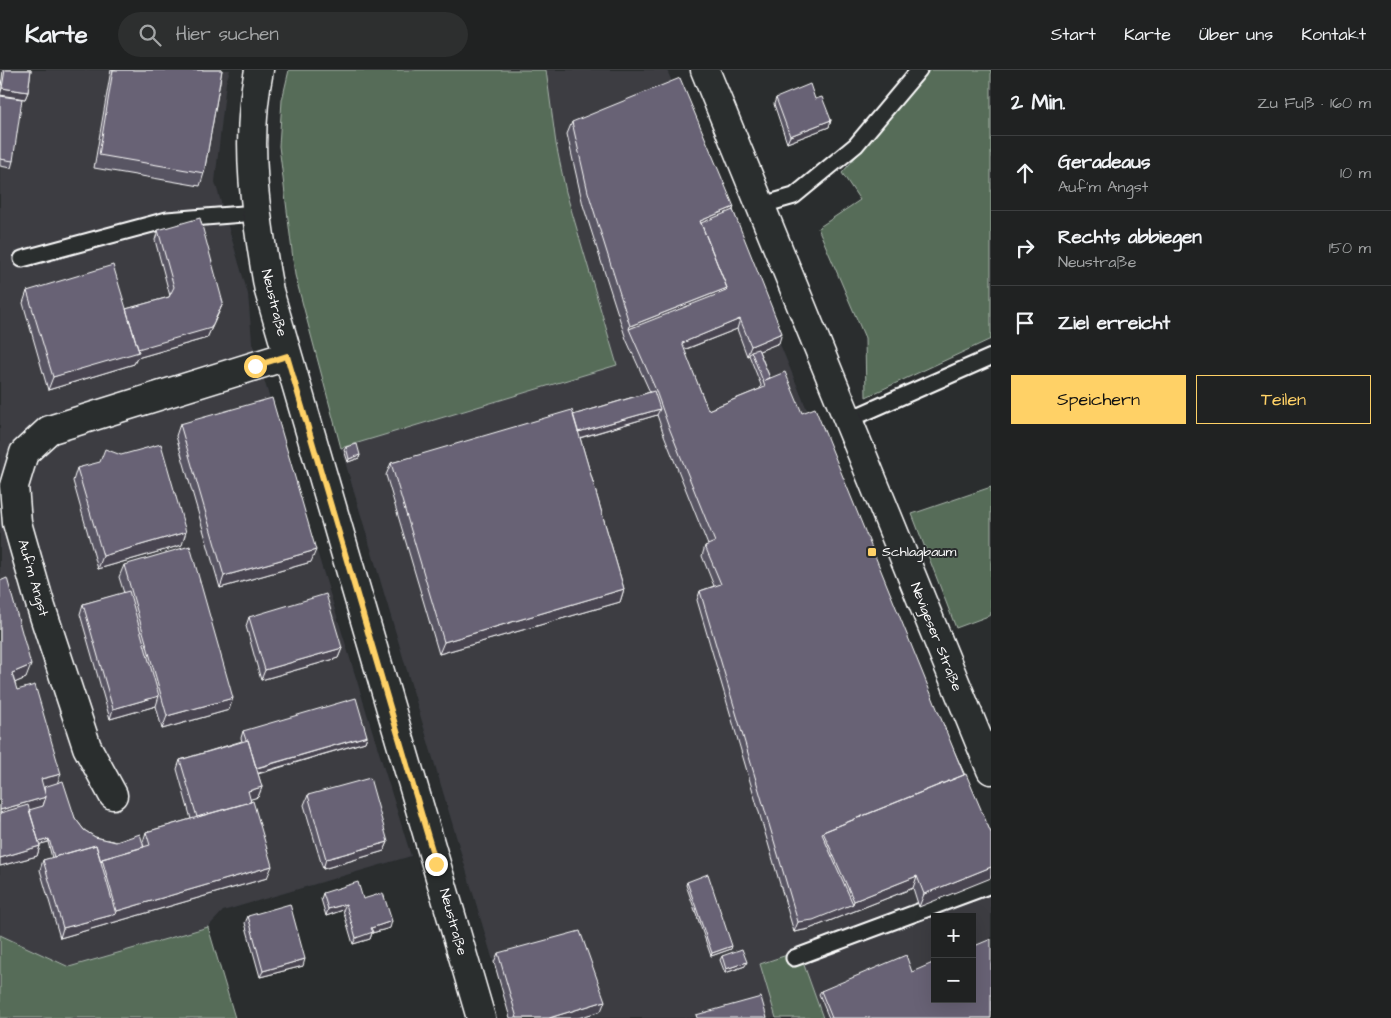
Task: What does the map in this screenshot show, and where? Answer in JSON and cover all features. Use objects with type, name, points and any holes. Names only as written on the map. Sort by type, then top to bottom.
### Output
[{"type":"street","name":"Neustraße","points":[[259,70],[252,134],[252,167],[256,213],[268,291],[481,1018]]},
{"type":"street","name":"Nevigeser Straße","points":[[705,70],[991,770]]},
{"type":"street","name":"Auf'm Angst","points":[[113,795],[87,747],[41,607],[17,523],[14,486],[24,453],[49,430],[287,356]]},
{"type":"lane","points":[[759,206],[794,196],[856,145],[919,70]]},
{"type":"lane","points":[[22,259],[167,220],[256,213]]},
{"type":"lane","points":[[848,420],[991,357]]},
{"type":"lane","points":[[794,958],[991,885]]},
{"type":"shaded area","points":[[0,70],[230,70],[226,82],[215,182],[248,294],[252,341],[411,856],[223,911],[208,927],[69,967],[0,935]]},
{"type":"shaded area","points":[[546,70],[667,70],[991,856],[991,1018],[823,1018],[799,952],[760,964],[776,1018],[510,1018],[341,448],[617,365],[566,192],[556,144]]},
{"type":"green space","points":[[289,70],[546,70],[556,144],[566,192],[617,365],[341,448],[295,275],[279,146],[282,100]]},
{"type":"green space","points":[[930,70],[991,70],[991,339],[866,397],[865,338],[818,228],[860,200],[842,173]]},
{"type":"green space","points":[[991,487],[991,615],[956,628],[912,514]]},
{"type":"green space","points":[[208,927],[235,1018],[0,1018],[0,935],[69,967]]},
{"type":"green space","points":[[799,951],[823,1018],[776,1018],[760,964]]},
{"type":"building","points":[[5,70],[31,70],[28,92],[2,88]]},
{"type":"building","points":[[113,70],[222,70],[204,173],[99,155]]},
{"type":"building","points":[[680,78],[734,207],[700,221],[727,288],[630,326],[588,192],[572,122]]},
{"type":"building","points":[[810,84],[815,99],[822,97],[831,120],[790,136],[776,98]]},
{"type":"building","points":[[0,96],[22,99],[13,161],[0,159]]},
{"type":"building","points":[[733,210],[782,333],[751,346],[740,319],[682,343],[708,410],[765,387],[763,381],[785,372],[802,413],[815,408],[964,775],[823,832],[822,834],[853,904],[813,920],[798,922],[700,591],[721,584],[705,546],[715,542],[655,388],[629,329],[726,291],[727,288],[701,223]]},
{"type":"building","points":[[200,218],[223,303],[211,328],[138,349],[126,309],[169,297],[174,287],[158,230]]},
{"type":"building","points":[[113,265],[139,352],[53,377],[27,291]]},
{"type":"building","points":[[758,349],[770,378],[763,381],[751,351]]},
{"type":"building","points":[[654,391],[660,409],[578,432],[573,415]]},
{"type":"building","points":[[272,398],[316,550],[224,576],[180,424]]},
{"type":"building","points":[[572,410],[624,589],[444,642],[391,463]]},
{"type":"building","points":[[161,444],[186,532],[103,556],[77,468],[100,462],[105,449],[121,455]]},
{"type":"building","points":[[357,444],[360,455],[349,459],[346,447]]},
{"type":"building","points":[[190,546],[233,698],[167,716],[124,565]]},
{"type":"building","points":[[7,578],[31,665],[12,673],[17,690],[35,685],[61,774],[41,779],[46,797],[0,810],[0,581]]},
{"type":"building","points":[[129,591],[159,696],[113,709],[83,604]]},
{"type":"building","points":[[326,594],[342,648],[265,670],[249,617]]},
{"type":"building","points":[[356,698],[367,736],[256,768],[248,740],[246,740],[243,731]]},
{"type":"building","points":[[248,740],[262,787],[248,791],[251,802],[197,817],[180,760]]},
{"type":"building","points":[[966,774],[991,833],[991,867],[924,894],[917,876],[854,901],[823,832]]},
{"type":"building","points":[[370,778],[388,842],[326,859],[308,795]]},
{"type":"building","points":[[63,781],[75,818],[84,830],[95,837],[116,842],[140,834],[144,847],[102,859],[101,862],[96,845],[54,857],[49,839],[39,842],[29,810],[43,806],[46,797],[44,787]]},
{"type":"building","points":[[253,801],[272,866],[117,911],[102,859],[150,845],[146,832]]},
{"type":"building","points":[[28,805],[40,846],[0,858],[0,813]]},
{"type":"building","points":[[96,845],[116,914],[63,928],[43,860]]},
{"type":"building","points":[[708,874],[732,946],[712,953],[687,882]]},
{"type":"building","points":[[358,882],[363,899],[383,893],[392,921],[371,928],[373,932],[356,938],[346,904],[328,909],[323,893]]},
{"type":"building","points":[[290,904],[305,959],[263,971],[248,916]]},
{"type":"building","points":[[580,931],[605,1001],[549,1018],[517,1018],[498,953]]},
{"type":"building","points":[[991,939],[991,1018],[832,1018],[821,991],[906,955],[912,972],[931,964],[931,1003],[976,1003],[976,945]]},
{"type":"building","points":[[742,949],[747,962],[726,969],[722,956]]},
{"type":"building","points":[[761,997],[767,1018],[697,1018],[696,1015]]},
{"type":"place","name":"Schlagbaum","points":[[872,552]]},
{"type":"route","points":[[255,366],[287,356],[436,864]]}]
